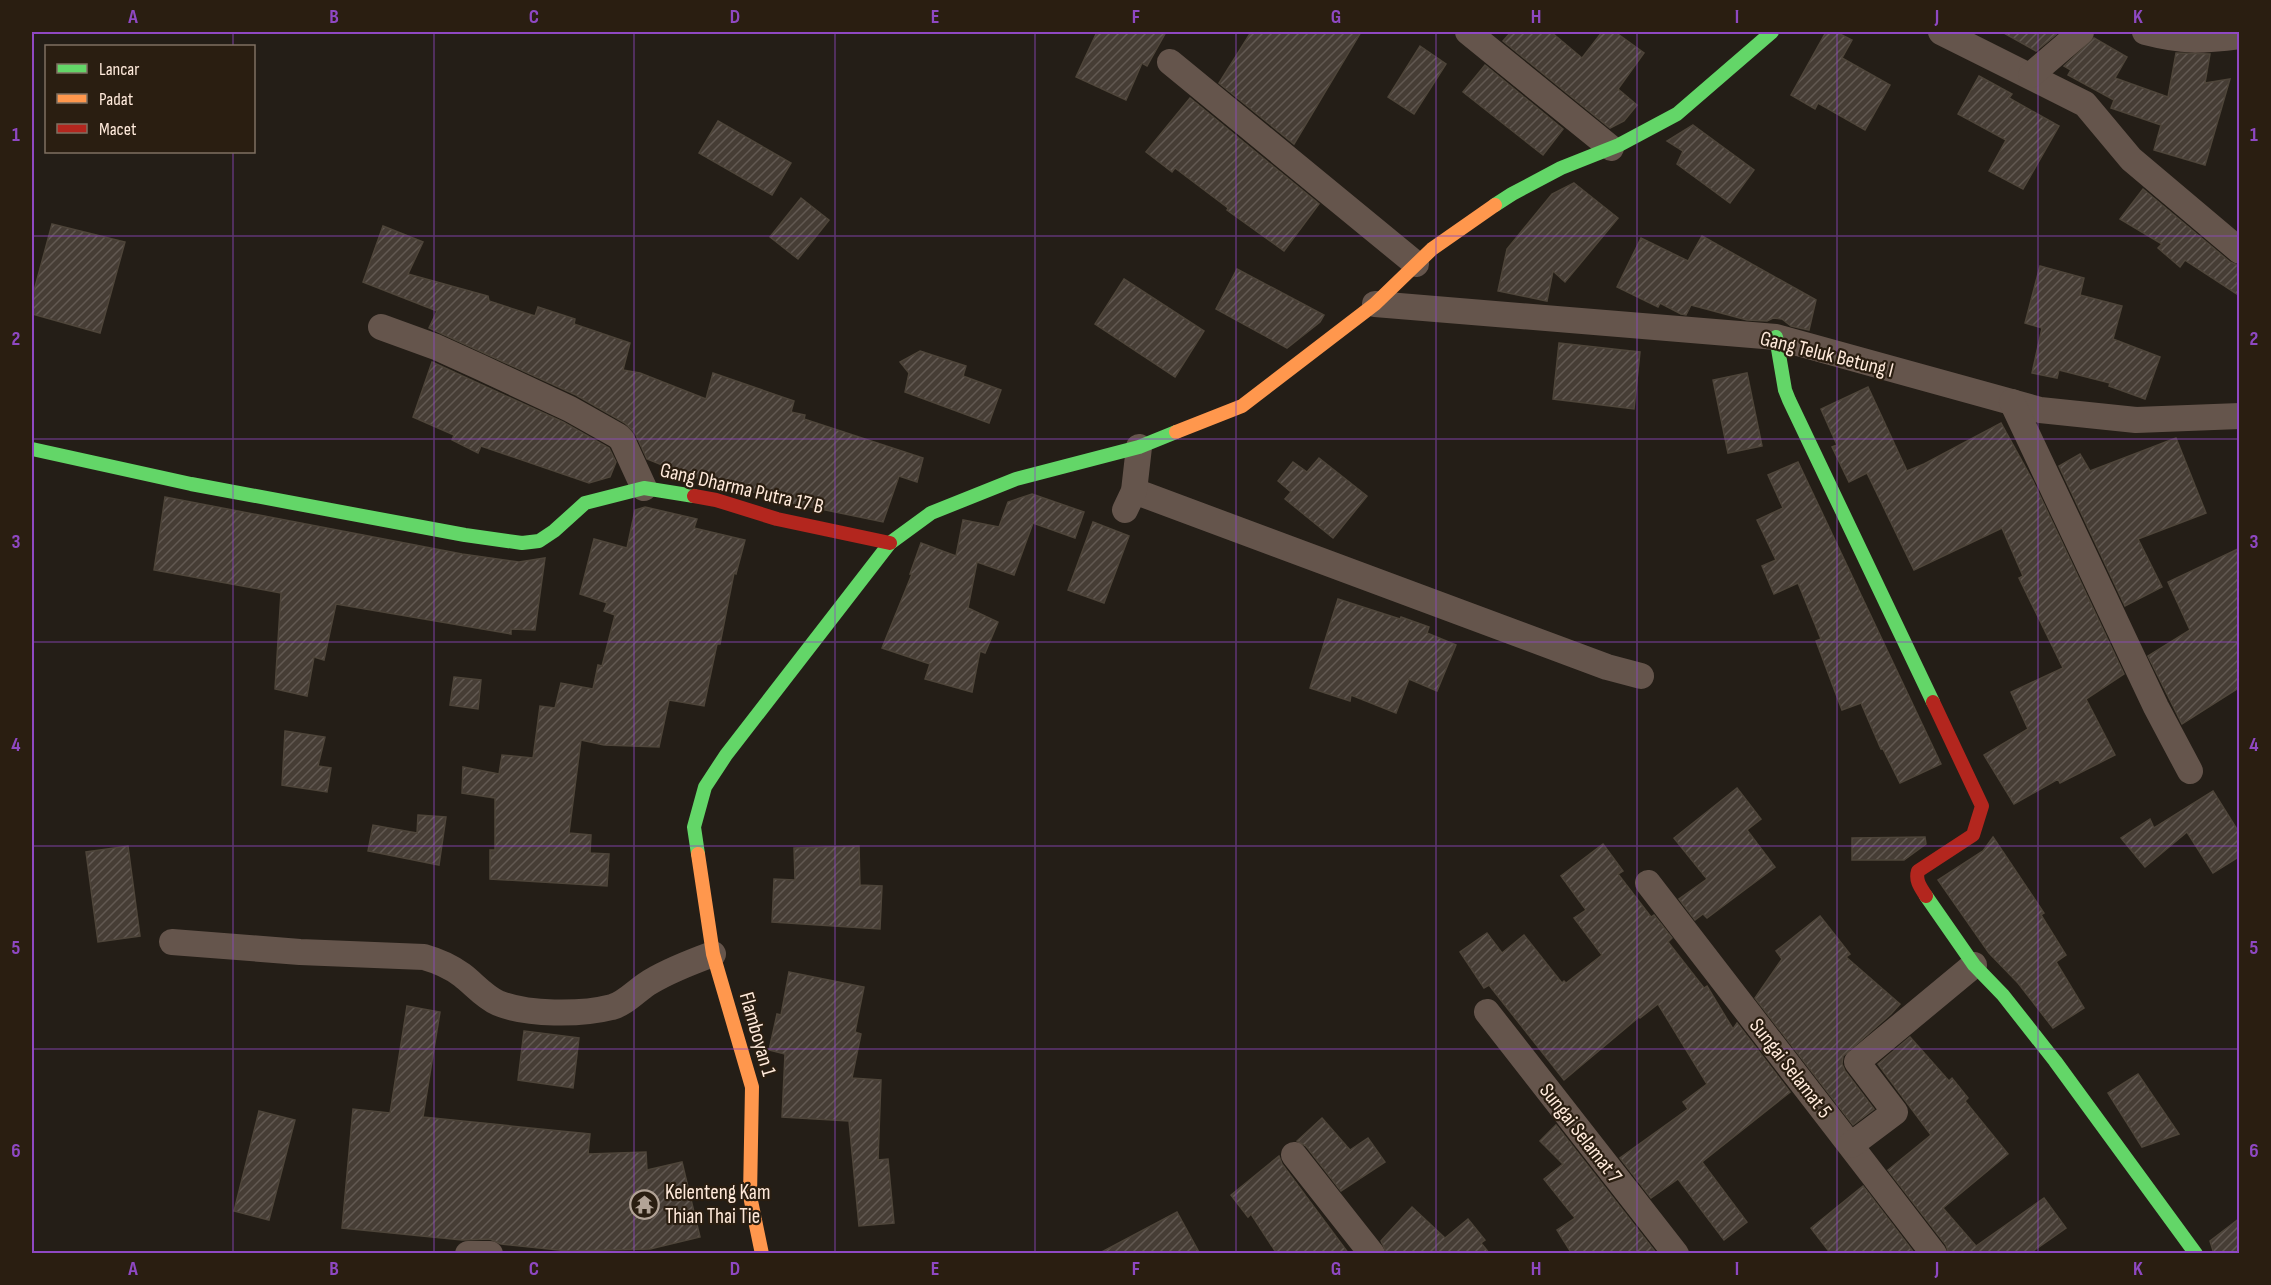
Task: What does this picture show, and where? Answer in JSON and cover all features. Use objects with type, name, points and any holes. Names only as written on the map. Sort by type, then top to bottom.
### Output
[{"type":"street","points":[[1468,32],[1611,148]]},
{"type":"street","points":[[890,543],[931,513],[1016,479],[1139,447],[1242,406],[1375,304],[1431,249],[1512,194],[1561,168],[1611,148],[1677,114],[1772,32]]},
{"type":"street","points":[[1941,32],[2085,104],[2131,159],[2240,251]]},
{"type":"street","points":[[2031,75],[2081,32]]},
{"type":"street","points":[[2145,32],[2204,41],[2240,36]]},
{"type":"street","points":[[1170,62],[1416,264]]},
{"type":"street","name":"Gang Teluk Betung I","points":[[1375,304],[1776,337],[2040,410],[2136,420],[2240,416]]},
{"type":"street","points":[[381,327],[436,347],[480,367],[618,436],[644,488]]},
{"type":"street","points":[[1776,337],[1785,390],[1789,400],[1982,806],[1973,835],[1918,871],[1917,884],[1974,965],[2003,995],[2055,1061],[2196,1254]]},
{"type":"street","points":[[2012,402],[2156,707],[2190,771]]},
{"type":"street","points":[[1139,447],[1129,501],[1607,667],[1641,676]]},
{"type":"street","name":"Gang Dharma Putra 17 B","points":[[32,449],[302,505],[465,535],[522,543],[539,540],[554,531],[585,503],[644,488],[716,500],[777,519],[890,543]]},
{"type":"street","name":"Flamboyan 1","points":[[762,1254],[750,1196],[752,1088],[713,954],[694,827],[705,787],[726,755],[890,543]]},
{"type":"street","name":"Sungai Selamat 5","points":[[1647,883],[1934,1254]]},
{"type":"street","points":[[172,942],[300,952],[424,957],[443,963],[462,975],[482,994],[498,1003],[532,1011],[561,1013],[614,1007],[651,982],[682,965],[713,954]]},
{"type":"street","points":[[1851,1145],[1895,1112],[1857,1062],[1974,965]]},
{"type":"street","name":"Sungai Selamat 7","points":[[1487,1012],[1676,1254]]},
{"type":"street","points":[[1294,1155],[1372,1254]]},
{"type":"street","points":[[468,1254],[490,1254]]},
{"type":"building","points":[[1097,32],[1166,32],[1147,66],[1142,63],[1126,100],[1076,77]]},
{"type":"building","points":[[1251,32],[1361,32],[1294,144],[1219,83]]},
{"type":"building","points":[[1511,32],[1551,32],[1582,58],[1602,32],[1615,32],[1644,53],[1618,89],[1637,105],[1624,121],[1610,128],[1503,41]]},
{"type":"building","points":[[1826,32],[1836,32],[1852,40],[1842,58],[1890,85],[1865,130],[1818,103],[1815,109],[1791,95]]},
{"type":"building","points":[[2002,32],[2059,32],[2036,51]]},
{"type":"building","points":[[2094,38],[2127,57],[2115,78],[2168,97],[2176,53],[2210,54],[2205,83],[2230,79],[2205,165],[2154,150],[2161,125],[2111,108],[2114,100],[2068,75],[2071,70],[2064,66]]},
{"type":"building","points":[[1420,46],[1446,64],[1414,114],[1388,97]]},
{"type":"building","points":[[1485,65],[1563,129],[1543,155],[1463,92]]},
{"type":"building","points":[[1979,76],[2012,94],[2009,98],[2059,126],[2023,189],[1989,171],[2006,140],[1958,114]]},
{"type":"building","points":[[1190,98],[1319,204],[1284,251],[1227,210],[1228,208],[1175,168],[1172,172],[1146,152]]},
{"type":"building","points":[[718,121],[791,163],[772,195],[699,153]]},
{"type":"building","points":[[1693,125],[1754,170],[1730,203],[1677,164],[1683,151],[1667,141]]},
{"type":"building","points":[[1574,183],[1618,218],[1565,282],[1553,271],[1547,301],[1498,291],[1507,249],[1552,194]]},
{"type":"building","points":[[2143,189],[2230,262],[2240,266],[2240,296],[2185,260],[2180,267],[2158,248],[2162,244],[2120,219]]},
{"type":"building","points":[[801,198],[829,220],[798,259],[770,237]]},
{"type":"building","points":[[52,224],[125,242],[100,333],[32,314],[32,298]]},
{"type":"building","points":[[383,226],[423,242],[408,274],[488,296],[489,301],[535,316],[538,307],[575,319],[574,324],[630,343],[623,370],[640,373],[706,399],[713,373],[794,401],[791,412],[805,415],[804,419],[923,458],[917,482],[899,476],[883,522],[782,501],[721,482],[692,477],[647,459],[635,433],[625,423],[576,395],[429,328],[437,311],[363,282]]},
{"type":"building","points":[[1702,236],[1816,300],[1809,330],[1791,326],[1782,319],[1747,320],[1691,305],[1686,315],[1681,314],[1660,303],[1658,307],[1617,287],[1641,238],[1688,261]]},
{"type":"building","points":[[2040,266],[2084,278],[2080,295],[2122,306],[2113,339],[2160,357],[2145,399],[2109,386],[2110,383],[2059,370],[2057,378],[2032,373],[2042,328],[2025,323]]},
{"type":"building","points":[[1237,269],[1324,315],[1320,322],[1287,348],[1216,309]]},
{"type":"building","points":[[1124,279],[1204,331],[1175,377],[1095,324]]},
{"type":"building","points":[[1559,343],[1640,352],[1634,409],[1553,399]]},
{"type":"building","points":[[920,351],[966,366],[963,376],[1001,390],[989,423],[905,392],[909,373],[900,362]]},
{"type":"building","points":[[432,362],[563,422],[609,448],[616,462],[610,477],[589,483],[481,446],[478,453],[452,440],[454,435],[413,417]]},
{"type":"building","points":[[1747,373],[1762,446],[1728,453],[1713,380]]},
{"type":"building","points":[[1868,387],[1907,471],[2001,423],[2033,481],[2124,674],[2086,699],[2115,755],[2060,783],[2058,779],[2014,804],[1984,755],[2028,729],[2011,692],[2063,668],[2019,578],[2023,576],[2002,528],[1914,570],[1867,473],[1849,482],[1832,447],[1837,445],[1821,409]]},
{"type":"building","points":[[2176,438],[2206,513],[2138,539],[2162,587],[2125,606],[2059,466],[2080,454],[2090,471]]},
{"type":"building","points":[[1319,458],[1367,496],[1333,538],[1285,499],[1291,492],[1278,481],[1293,462],[1307,472]]},
{"type":"building","points":[[1798,462],[1941,764],[1900,783],[1881,749],[1861,703],[1842,710],[1816,641],[1821,639],[1798,583],[1774,594],[1762,566],[1776,560],[1757,520],[1783,508],[1768,475]]},
{"type":"building","points":[[1032,494],[1084,512],[1075,538],[1033,523],[1014,575],[977,562],[968,608],[998,622],[985,653],[980,651],[972,692],[925,679],[930,664],[882,648],[912,574],[910,574],[921,543],[956,556],[963,520],[999,527],[1008,502]]},
{"type":"building","points":[[165,497],[462,554],[519,562],[545,558],[535,630],[511,629],[511,634],[336,604],[324,660],[314,657],[307,696],[275,689],[281,593],[154,570]]},
{"type":"building","points":[[645,507],[697,519],[694,528],[745,540],[736,574],[734,573],[720,644],[717,644],[704,706],[669,700],[659,747],[604,745],[581,740],[569,833],[591,835],[590,853],[609,854],[607,886],[490,879],[490,850],[495,850],[495,798],[462,793],[463,767],[499,774],[502,755],[533,758],[540,706],[555,708],[561,683],[593,689],[598,665],[602,666],[615,615],[604,611],[607,603],[580,594],[594,539],[627,548],[635,510]]},
{"type":"building","points":[[1093,522],[1129,536],[1104,603],[1068,590]]},
{"type":"building","points":[[2240,548],[2240,687],[2182,724],[2148,656],[2190,630],[2168,582]]},
{"type":"building","points":[[1338,599],[1429,627],[1427,633],[1456,645],[1437,691],[1409,679],[1396,713],[1351,695],[1350,701],[1310,688]]},
{"type":"building","points":[[454,677],[481,680],[478,709],[450,705]]},
{"type":"building","points":[[285,731],[325,737],[318,766],[331,768],[327,792],[282,785]]},
{"type":"building","points":[[1737,788],[1761,819],[1747,830],[1775,867],[1707,918],[1703,914],[1695,920],[1679,899],[1707,879],[1674,838]]},
{"type":"building","points":[[2213,791],[2240,834],[2240,856],[2213,873],[2187,832],[2145,867],[2121,838],[2150,819],[2154,828]]},
{"type":"building","points":[[418,815],[446,817],[439,865],[368,851],[373,825],[417,833]]},
{"type":"building","points":[[1925,837],[1926,844],[1904,860],[1852,860],[1852,838]]},
{"type":"building","points":[[1993,837],[2044,913],[2041,915],[2066,955],[2056,962],[2084,1008],[2053,1028],[2018,983],[1989,953],[1938,880],[1983,851]]},
{"type":"building","points":[[1603,844],[1623,871],[1618,874],[1651,917],[1654,915],[1672,938],[1668,942],[1704,988],[1707,986],[1733,1029],[1737,1023],[1790,1092],[1702,1162],[1747,1222],[1724,1240],[1678,1179],[1651,1198],[1620,1158],[1688,1109],[1683,1102],[1707,1084],[1658,1004],[1639,1017],[1564,1080],[1489,985],[1484,988],[1460,952],[1487,933],[1502,953],[1524,935],[1562,983],[1564,981],[1566,983],[1602,955],[1574,918],[1586,910],[1561,876]]},
{"type":"building","points":[[128,846],[140,936],[98,942],[86,852]]},
{"type":"building","points":[[859,846],[860,885],[882,886],[880,929],[772,922],[774,879],[795,880],[794,848]]},
{"type":"building","points":[[1820,916],[1850,954],[1846,957],[1900,1004],[1843,1056],[1842,1064],[1845,1071],[1874,1109],[1853,1125],[1755,998],[1782,959],[1776,951]]},
{"type":"building","points":[[789,972],[864,987],[855,1032],[861,1034],[852,1078],[881,1080],[878,1160],[888,1159],[894,1223],[859,1226],[849,1121],[782,1117],[785,1054],[769,1050],[777,1014],[781,1015]]},
{"type":"building","points":[[407,1006],[440,1012],[423,1117],[590,1134],[588,1154],[646,1152],[647,1170],[682,1162],[700,1237],[650,1249],[568,1251],[501,1244],[490,1239],[462,1240],[342,1228],[353,1109],[390,1113]]},
{"type":"building","points":[[524,1031],[579,1038],[573,1088],[518,1080]]},
{"type":"building","points":[[1910,1037],[1949,1081],[1952,1078],[1968,1098],[1965,1101],[2008,1154],[1943,1208],[1976,1246],[2044,1198],[2066,1228],[2029,1254],[1949,1254],[1946,1245],[1888,1170],[1931,1135],[1878,1064]]},
{"type":"building","points":[[2138,1074],[2179,1134],[2142,1147],[2108,1093]]},
{"type":"building","points":[[259,1111],[295,1120],[269,1220],[234,1211]]},
{"type":"building","points":[[1322,1118],[1350,1150],[1368,1138],[1385,1162],[1341,1191],[1306,1146],[1297,1141]]},
{"type":"building","points":[[1556,1125],[1657,1254],[1572,1254],[1557,1230],[1575,1218],[1544,1179],[1563,1164],[1540,1141]]},
{"type":"building","points":[[1279,1156],[1282,1164],[1349,1254],[1277,1254],[1251,1214],[1248,1217],[1231,1195]]},
{"type":"building","points":[[1863,1186],[1915,1254],[1831,1254],[1811,1228]]},
{"type":"building","points":[[1412,1207],[1445,1238],[1468,1219],[1485,1240],[1481,1243],[1490,1254],[1387,1254],[1381,1241]]},
{"type":"building","points":[[1177,1212],[1200,1254],[1098,1254]]},
{"type":"building","points":[[2240,1218],[2240,1254],[2214,1254],[2210,1241]]},
{"type":"traffic: fast","points":[[1495,205],[1561,168],[1619,145],[1677,114],[1772,32]]},
{"type":"traffic: fast","points":[[1776,337],[1785,390],[1789,400],[1933,702]]},
{"type":"traffic: fast","points":[[698,854],[694,827],[705,787],[726,755],[890,543],[931,513],[1016,479],[1139,447],[1176,432]]},
{"type":"traffic: fast","points":[[32,449],[191,484],[465,535],[522,543],[539,541],[554,531],[585,503],[644,488],[694,496]]},
{"type":"traffic: fast","points":[[1926,896],[1974,965],[2003,995],[2055,1061],[2196,1254]]},
{"type":"traffic: slow","points":[[1176,432],[1242,406],[1375,304],[1432,249],[1495,205]]},
{"type":"traffic: slow","points":[[698,854],[713,954],[752,1087],[750,1196],[762,1254]]},
{"type":"traffic: jam","points":[[694,496],[716,500],[777,519],[890,543]]},
{"type":"traffic: jam","points":[[1926,896],[1918,881],[1918,871],[1973,835],[1982,806],[1933,702]]},
{"type":"place","name":"Kelenteng Kam Thian Thai Tie","points":[[644,1204]]}]
